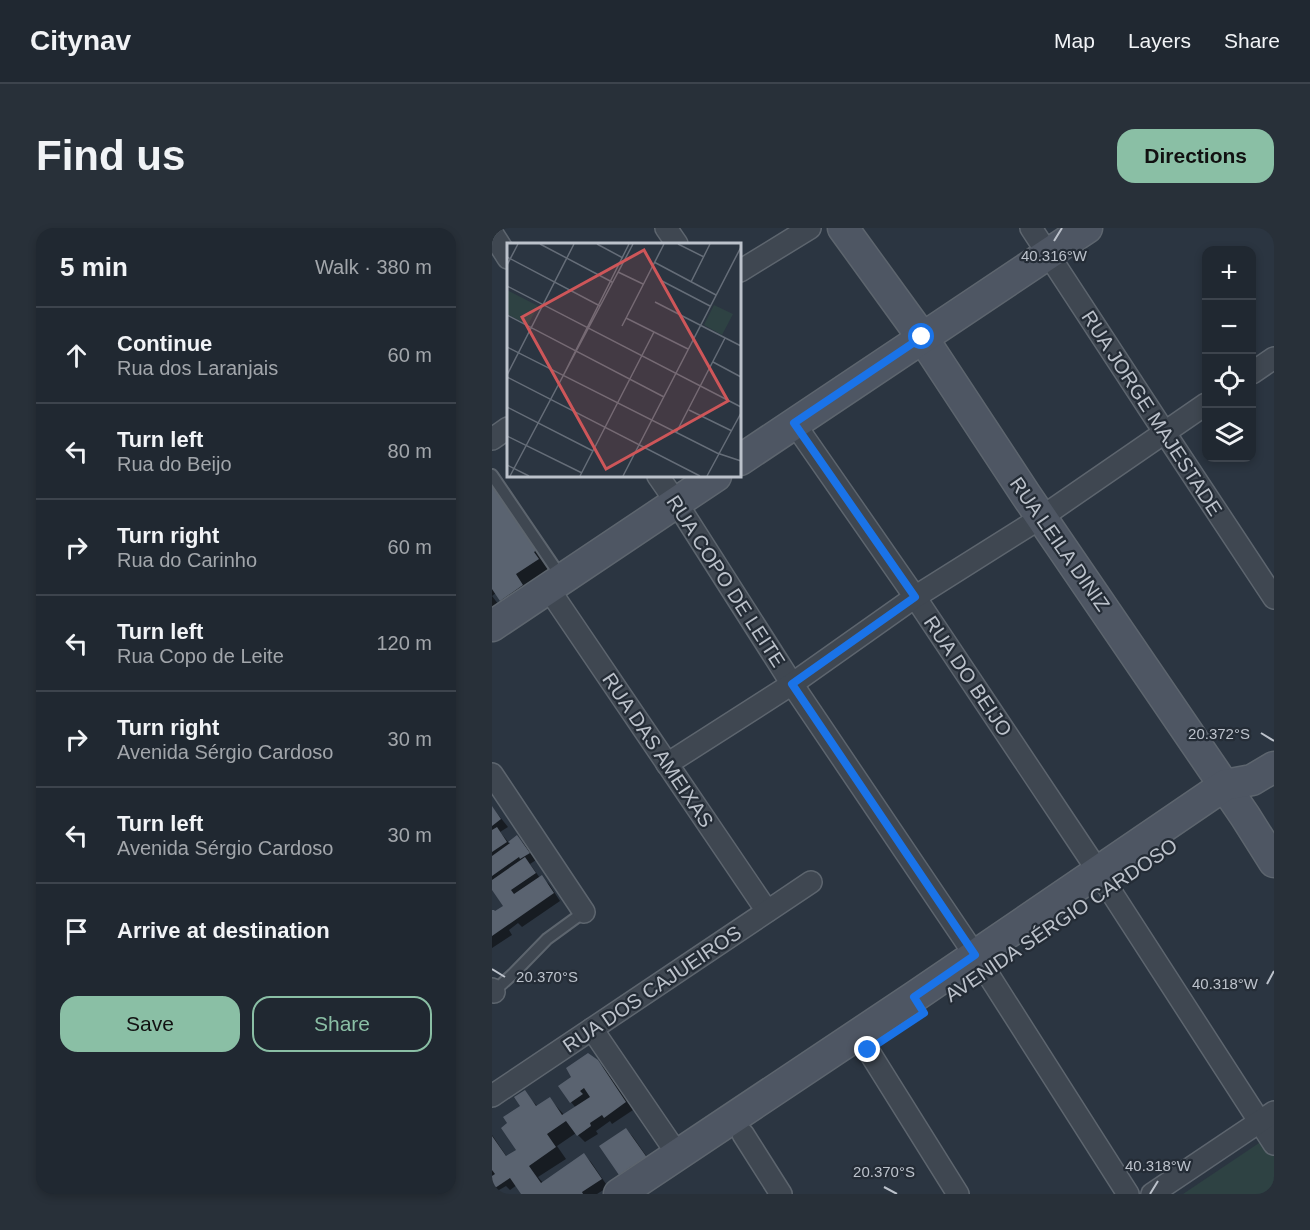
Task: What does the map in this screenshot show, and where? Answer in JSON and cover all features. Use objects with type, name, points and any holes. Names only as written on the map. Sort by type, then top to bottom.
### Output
[{"type":"street","points":[[666,228],[676,243]]},
{"type":"street","points":[[741,270],[810,228]]},
{"type":"street","name":"RUA LEILA DINIZ","points":[[843,228],[922,337],[1042,517],[1247,783],[1274,862]]},
{"type":"street","name":"RUA JORGE MAJESTADE","points":[[1031,228],[1274,598]]},
{"type":"street","points":[[741,459],[1087,228]]},
{"type":"street","points":[[492,233],[507,256]]},
{"type":"street","points":[[1256,370],[1274,358]]},
{"type":"street","points":[[668,764],[792,684],[915,597],[1042,517],[1202,407]]},
{"type":"street","name":"RUA DO BEIJO","points":[[794,423],[915,597],[1103,879],[1267,1117],[1274,1144]]},
{"type":"street","points":[[492,439],[507,429]]},
{"type":"street","name":"RUA COPO DE LEITE","points":[[659,477],[792,684],[980,963],[1128,1194]]},
{"type":"street","points":[[492,626],[714,477]]},
{"type":"street","name":"RUA DAS AMEIXAS","points":[[556,583],[668,764],[767,911]]},
{"type":"street","points":[[492,774],[584,912]]},
{"type":"street","name":"AVENIDA SÉRGIO CARDOSO","points":[[619,1194],[684,1163],[1247,783]]},
{"type":"street","name":"RUA DOS CAJUEIROS","points":[[492,1096],[811,882]]},
{"type":"street","points":[[592,1029],[684,1163]]},
{"type":"street","points":[[862,1042],[958,1194]]},
{"type":"street","points":[[1152,1194],[1267,1117]]},
{"type":"street","points":[[738,1126],[781,1194]]},
{"type":"street","name":"AVENIDA SÉRGIO CARDOSO","points":[[654,1194],[684,1163]]},
{"type":"lane","points":[[492,475],[556,583]]},
{"type":"lane","points":[[493,991],[514,974],[548,939],[584,912]]},
{"type":"green space","points":[[1265,1139],[1274,1153],[1274,1194],[1183,1194]]},
{"type":"building","points":[[492,486],[537,550],[534,552],[539,559],[516,574],[523,585],[500,601],[492,589]]},
{"type":"building","points":[[492,806],[501,819],[492,826]]},
{"type":"building","points":[[497,827],[507,842],[492,852],[492,830]]},
{"type":"building","points":[[517,835],[530,853],[520,859],[519,857],[492,876],[492,856]]},
{"type":"building","points":[[525,857],[536,873],[511,890],[514,894],[542,875],[554,893],[492,936],[492,910],[495,911],[503,906],[492,890],[492,880]]},
{"type":"building","points":[[588,1053],[598,1060],[626,1102],[604,1118],[602,1115],[590,1123],[591,1126],[577,1136],[566,1121],[547,1134],[556,1147],[529,1166],[541,1183],[584,1153],[602,1179],[582,1192],[583,1194],[521,1194],[510,1178],[492,1190],[492,1176],[495,1174],[492,1170],[492,1136],[506,1156],[516,1150],[501,1128],[507,1123],[503,1117],[520,1106],[514,1097],[525,1090],[536,1106],[550,1097],[562,1115],[590,1097],[584,1088],[580,1091],[583,1094],[570,1103],[558,1086],[571,1077],[566,1068]]},
{"type":"building","points":[[626,1128],[648,1159],[634,1169],[632,1166],[619,1175],[599,1146]]},
{"type":"route","points":[[868,1050],[924,1013],[914,997],[975,955],[792,684],[915,597],[794,423],[922,337]]}]
